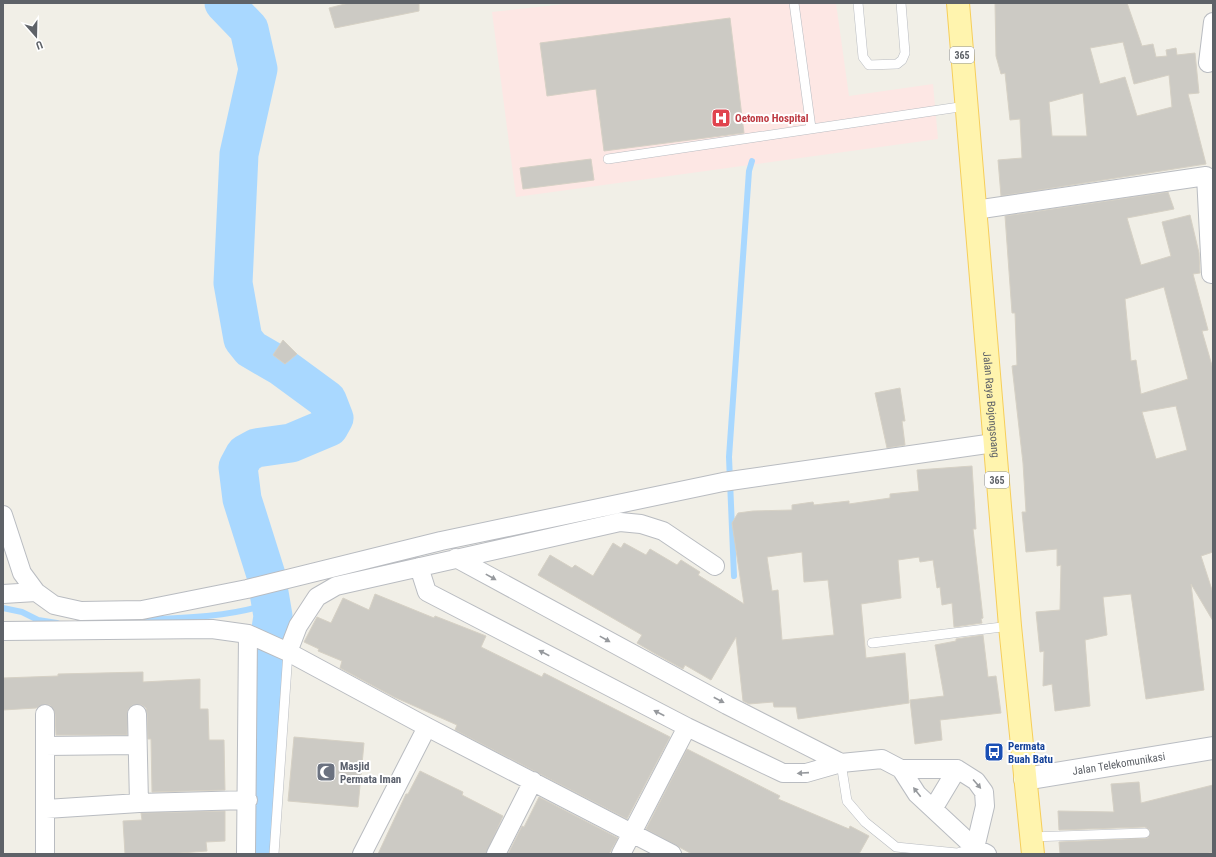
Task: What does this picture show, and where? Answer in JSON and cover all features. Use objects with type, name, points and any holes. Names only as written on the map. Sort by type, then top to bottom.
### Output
[{"type":"main road","name":"Jalan Raya Bojongsoang","points":[[958,3],[1010,626],[1032,846]]},
{"type":"street","points":[[1208,62],[1213,22]]},
{"type":"street","points":[[975,210],[1206,176],[1211,274],[1213,274]]},
{"type":"street","points":[[3,515],[22,573],[36,592],[54,605],[81,611],[142,610],[247,589],[441,541],[741,478],[994,443]]},
{"type":"street","points":[[282,650],[317,597],[336,586],[620,522],[641,524],[663,531],[714,566]]},
{"type":"street","points":[[456,558],[727,705],[841,763]]},
{"type":"street","points":[[419,567],[427,592],[688,727],[783,773],[806,773],[841,763],[882,759],[901,769],[957,769],[976,781],[984,792],[985,806],[981,851]]},
{"type":"street","points":[[3,594],[36,592]]},
{"type":"street","points":[[3,631],[212,628],[254,636],[672,854]]},
{"type":"street","points":[[246,854],[254,636]]},
{"type":"street","points":[[45,714],[45,854]]},
{"type":"street","points":[[137,714],[139,803]]},
{"type":"street","points":[[362,854],[427,727]]},
{"type":"street","points":[[621,854],[688,727]]},
{"type":"street","points":[[45,746],[137,745]]},
{"type":"street","name":"Jalan Telekomunikasi","points":[[1025,779],[1213,748]]},
{"type":"street","points":[[901,769],[917,794],[981,851]]},
{"type":"street","points":[[933,809],[957,769]]},
{"type":"street","points":[[496,854],[533,781]]},
{"type":"street","points":[[46,809],[139,803],[248,800]]},
{"type":"lane","points":[[794,3],[811,128]]},
{"type":"lane","points":[[858,3],[863,57],[869,65],[897,64],[902,60],[905,53],[901,3]]},
{"type":"lane","points":[[608,158],[966,106]]},
{"type":"lane","points":[[872,643],[1010,626]]},
{"type":"lane","points":[[274,854],[282,650]]},
{"type":"lane","points":[[841,763],[847,801],[865,822],[894,851],[957,853],[981,851]]},
{"type":"lane","points":[[1032,846],[1144,833]]},
{"type":"shaded area","name":"Oetomo Hospital","points":[[574,3],[836,3],[849,96],[933,84],[938,139],[516,197],[492,12]]},
{"type":"building","points":[[349,3],[419,3],[419,11],[335,28],[329,8]]},
{"type":"building","points":[[995,3],[1127,3],[1142,46],[1153,44],[1156,57],[1167,56],[1166,50],[1176,48],[1177,55],[1195,53],[1199,93],[1188,94],[1206,164],[1001,196],[998,160],[1022,158],[1020,119],[1010,120],[1005,73],[1001,74],[996,56]],"holes":[[[1123,42],[1134,84],[1169,75],[1172,107],[1137,116],[1125,77],[1100,84],[1090,48]],[[1083,93],[1087,136],[1052,136],[1049,102]]]},
{"type":"building","points":[[730,18],[744,133],[604,151],[596,89],[547,96],[540,43]]},
{"type":"building","points":[[591,159],[594,180],[523,189],[520,168]]},
{"type":"building","points":[[1168,192],[1174,209],[1127,218],[1141,265],[1171,256],[1162,222],[1190,215],[1199,253],[1200,273],[1193,274],[1208,330],[1202,331],[1213,369],[1213,552],[1201,556],[1213,593],[1213,621],[1191,584],[1204,690],[1146,699],[1131,594],[1103,597],[1107,635],[1085,640],[1090,706],[1055,711],[1052,684],[1043,686],[1044,651],[1040,652],[1036,612],[1060,610],[1061,565],[1057,566],[1057,549],[1026,552],[1022,512],[1026,512],[1023,463],[1012,366],[1017,365],[1015,313],[1012,313],[1005,216]],"holes":[[[1164,287],[1188,379],[1141,394],[1136,360],[1131,361],[1125,299]],[[1176,406],[1187,450],[1156,459],[1142,412]]]},
{"type":"building","points":[[283,340],[297,354],[285,364],[273,355]]},
{"type":"building","points":[[900,388],[905,421],[902,421],[905,445],[887,448],[875,393]]},
{"type":"building","points":[[972,466],[976,529],[973,529],[983,618],[981,619],[982,623],[954,627],[952,603],[942,605],[940,587],[937,588],[933,560],[920,562],[919,557],[898,560],[901,598],[861,604],[866,658],[905,653],[909,703],[798,719],[796,707],[774,707],[773,702],[749,704],[743,701],[736,637],[711,680],[685,665],[683,669],[637,643],[642,635],[538,575],[550,555],[572,568],[575,565],[593,576],[613,543],[621,548],[624,543],[646,555],[650,549],[677,565],[681,560],[700,572],[698,575],[744,604],[732,523],[738,513],[792,510],[792,505],[813,502],[814,505],[849,501],[849,504],[890,498],[890,494],[919,491],[917,470]],"holes":[[[802,552],[804,582],[828,580],[834,635],[782,640],[778,590],[772,591],[767,557]]]},
{"type":"building","points":[[375,594],[434,618],[435,616],[486,636],[481,647],[542,677],[544,673],[670,737],[627,819],[455,730],[457,725],[394,697],[340,668],[342,661],[318,651],[319,649],[304,642],[317,617],[331,623],[343,598],[369,610]]},
{"type":"building","points":[[983,635],[988,677],[996,676],[1001,713],[940,720],[942,740],[915,744],[910,700],[944,696],[935,645],[956,641],[956,639]]},
{"type":"building","points":[[143,672],[143,682],[200,679],[200,709],[208,709],[209,740],[224,740],[225,790],[152,792],[151,739],[148,739],[146,708],[142,705],[132,705],[128,709],[127,735],[56,735],[55,714],[50,705],[45,704],[36,708],[3,710],[3,678],[58,676],[58,674]]},
{"type":"building","name":"Masjid Permata Iman","points":[[294,737],[364,743],[358,807],[288,801]]},
{"type":"building","points":[[687,749],[780,796],[778,799],[849,829],[850,826],[869,836],[859,854],[692,854],[646,829]]},
{"type":"building","points":[[420,771],[463,792],[462,795],[503,816],[486,854],[378,854],[406,794],[408,794]]},
{"type":"building","points":[[1139,782],[1141,803],[1213,785],[1213,852],[1205,854],[1060,854],[1059,842],[1148,838],[1150,830],[1145,827],[1059,830],[1058,811],[1114,812],[1111,784]]},
{"type":"building","points":[[539,797],[618,838],[609,854],[508,854]]},
{"type":"building","points":[[225,811],[225,841],[206,842],[207,851],[167,854],[125,854],[123,821],[142,820],[141,813]]},
{"type":"waterway","points":[[224,3],[249,29],[258,69],[239,154],[233,283],[243,339],[251,349],[282,367],[327,400],[334,418],[329,427],[291,443],[256,448],[245,454],[238,467],[242,499],[266,575],[273,616],[264,674],[256,854]]},
{"type":"waterway","points":[[734,576],[729,457],[749,171],[752,161]]},
{"type":"waterway","points":[[110,621],[192,617],[232,613],[271,603]]},
{"type":"waterway","points":[[3,608],[22,612],[38,620],[57,623]]},
{"type":"place","name":"Oetomo Hospital","points":[[721,118]]},
{"type":"place","name":"Permata Buah Batu","points":[[994,752]]},
{"type":"place","name":"Masjid Permata Iman","points":[[326,772]]}]
